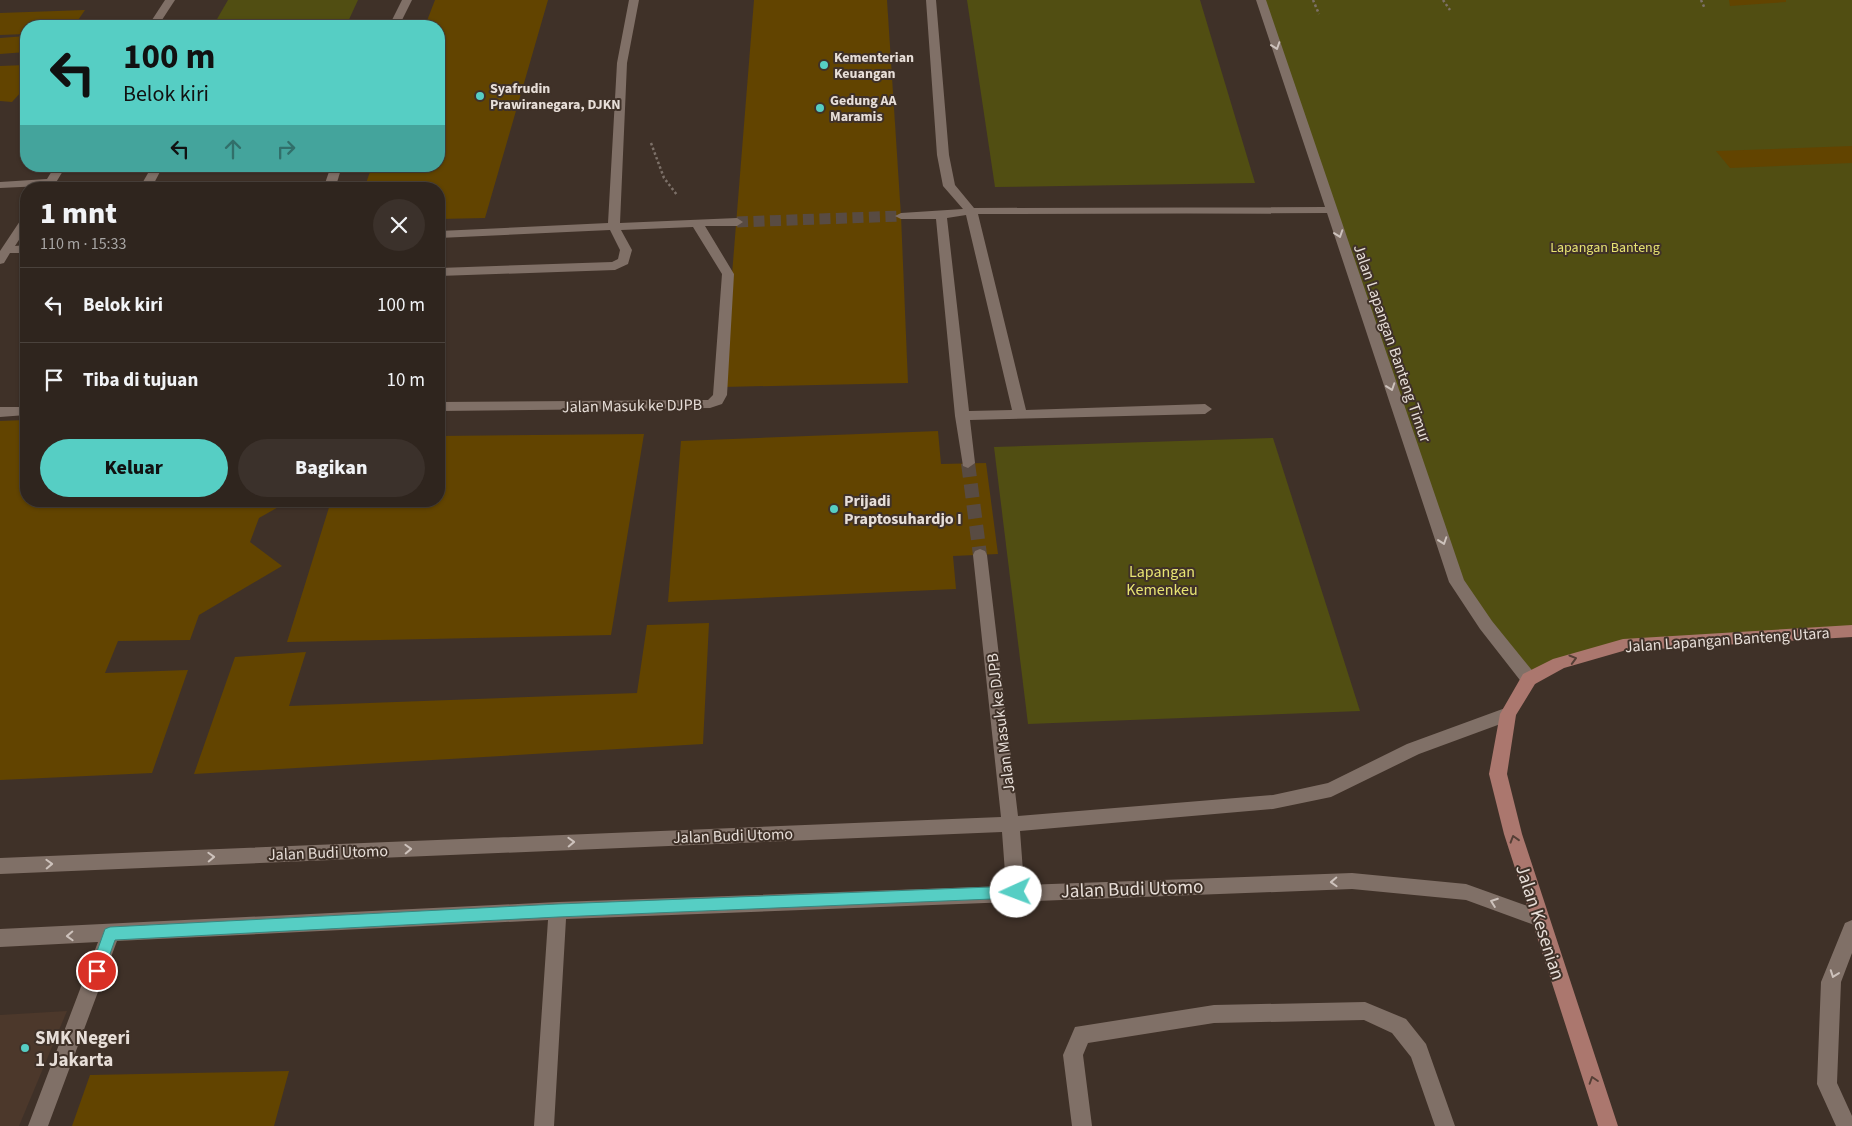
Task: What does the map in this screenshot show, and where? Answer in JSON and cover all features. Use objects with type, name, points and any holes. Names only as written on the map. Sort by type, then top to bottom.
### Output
[{"type":"main road","name":"Jalan Lapangan Banteng Utara","points":[[1529,679],[1559,663],[1623,645],[1852,631]]},
{"type":"main road","points":[[1508,714],[1529,679]]},
{"type":"main road","name":"Jalan Kesenian","points":[[1508,714],[1498,774],[1513,834],[1608,1126]]},
{"type":"street","points":[[157,20],[170,0]]},
{"type":"street","points":[[397,20],[407,0]]},
{"type":"street","points":[[445,272],[615,266],[624,261],[627,254],[626,250],[614,227],[622,63],[634,0]]},
{"type":"street","points":[[931,0],[943,155],[950,186],[971,211],[1020,414]]},
{"type":"street","name":"Jalan Lapangan Banteng Timur","points":[[1261,0],[1457,582],[1486,625],[1529,679]]},
{"type":"street","points":[[0,185],[20,185]]},
{"type":"street","points":[[902,216],[941,215],[971,211],[1331,210]]},
{"type":"street","points":[[941,215],[968,463]]},
{"type":"street","points":[[445,234],[737,222]]},
{"type":"street","name":"Jalan Masuk ke DJPB","points":[[445,407],[710,404],[717,401],[720,395],[718,388],[728,274],[697,223]]},
{"type":"street","points":[[3,255],[20,229]]},
{"type":"street","points":[[3,255],[20,251]]},
{"type":"street","points":[[962,416],[1205,409]]},
{"type":"street","points":[[0,412],[20,411]]},
{"type":"street","name":"Jalan Masuk ke DJPB","points":[[980,554],[1011,824],[1016,892]]},
{"type":"street","name":"Jalan Budi Utomo","points":[[0,866],[1011,824],[1273,802],[1330,790],[1413,750],[1508,714]]},
{"type":"street","name":"Jalan Budi Utomo","points":[[0,938],[110,934],[558,910],[1352,881],[1466,892],[1540,919]]},
{"type":"street","points":[[544,1126],[552,970],[558,910]]},
{"type":"street","points":[[1846,1126],[1827,1084],[1831,982],[1852,929]]},
{"type":"street","points":[[38,1126],[110,934]]},
{"type":"street","points":[[1082,1126],[1073,1055],[1082,1034],[1214,1014],[1365,1011],[1398,1026],[1420,1051],[1445,1126]]},
{"type":"path","points":[[1313,0],[1319,14]]},
{"type":"path","points":[[1443,0],[1450,10]]},
{"type":"path","points":[[1700,0],[1705,9]]},
{"type":"shaded area","name":"SMK Negeri 1 Jakarta","points":[[67,1011],[19,1126],[0,1126],[0,1015]]},
{"type":"green space","points":[[228,0],[358,0],[349,20],[216,20]]},
{"type":"green space","points":[[967,0],[1200,0],[1255,183],[995,187]]},
{"type":"green space","name":"Lapangan Banteng","points":[[1260,0],[1852,0],[1852,631],[1623,645],[1529,679],[1457,582]]},
{"type":"green space","name":"Lapangan Kemenkeu","points":[[1273,438],[1360,711],[1028,724],[994,447]]},
{"type":"building","name":"Syafrudin Prawiranegara, DJKN","points":[[435,0],[548,0],[485,218],[445,219],[445,182],[366,182],[370,172],[445,172],[445,20],[427,20]]},
{"type":"building","name":"Gedung AA Maramis","points":[[754,0],[887,0],[901,216],[908,383],[723,387]]},
{"type":"building","points":[[1729,0],[1786,0],[1786,2],[1730,6]]},
{"type":"building","points":[[85,10],[78,20],[20,20],[20,34],[0,35],[0,13]]},
{"type":"building","points":[[20,36],[20,52],[0,54],[0,38]]},
{"type":"building","points":[[20,65],[20,93],[12,102],[0,101],[0,66]]},
{"type":"building","points":[[1852,146],[1852,163],[1730,168],[1716,151]]},
{"type":"building","points":[[20,420],[20,507],[278,507],[259,518],[250,542],[282,566],[199,615],[190,640],[118,641],[105,673],[188,670],[152,773],[0,780],[0,421]]},
{"type":"building","name":"Prijadi Praptosuhardjo I","points":[[938,431],[941,464],[986,463],[998,554],[953,556],[956,589],[668,602],[681,441]]},
{"type":"building","points":[[644,434],[611,635],[287,642],[329,507],[445,507],[445,436]]},
{"type":"building","points":[[709,623],[703,744],[194,774],[235,657],[306,652],[289,706],[637,693],[647,625]]},
{"type":"building","points":[[289,1071],[274,1126],[72,1126],[90,1075]]},
{"type":"tunnel","points":[[737,222],[901,216]]},
{"type":"tunnel","points":[[968,463],[980,555]]},
{"type":"place","name":"Kementerian Keuangan","points":[[824,65]]},
{"type":"place","name":"Syafrudin Prawiranegara, DJKN","points":[[480,96]]},
{"type":"place","name":"Gedung AA Maramis","points":[[820,108]]},
{"type":"place","name":"Prijadi Praptosuhardjo I","points":[[834,509]]},
{"type":"place","name":"SMK Negeri 1 Jakarta","points":[[25,1048]]},
{"type":"route","points":[[97,971],[110,934],[558,910],[1016,892]]}]
